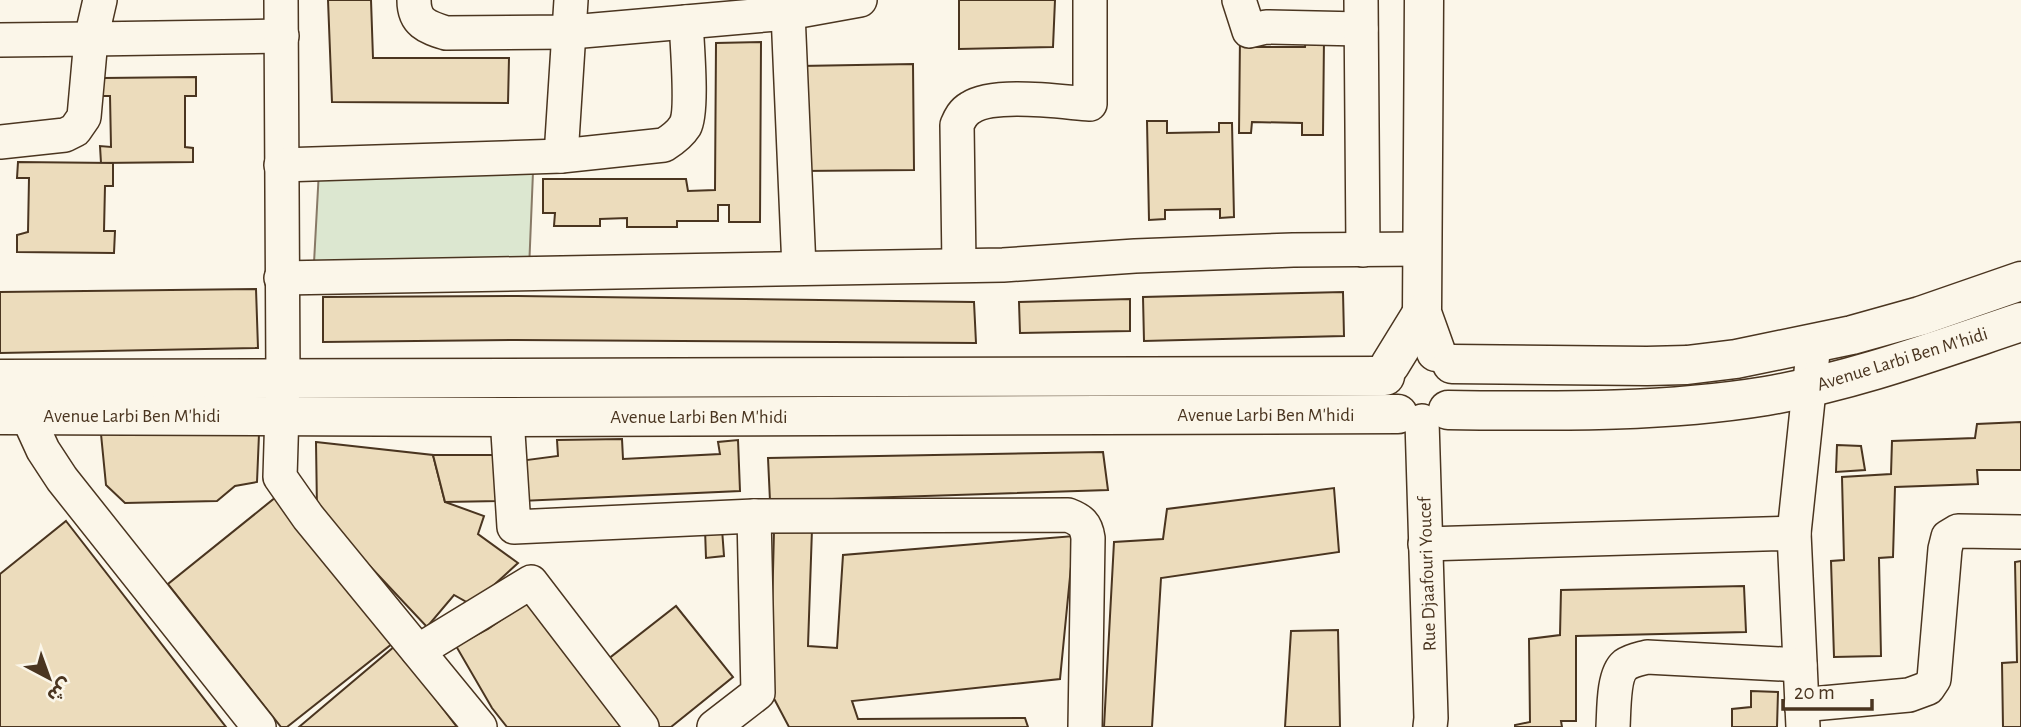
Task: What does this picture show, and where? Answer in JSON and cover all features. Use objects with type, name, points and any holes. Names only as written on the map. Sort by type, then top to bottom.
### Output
[{"type":"main road","points":[[1422,313],[1387,371],[1384,389],[1387,400],[1423,415],[1455,399],[1458,388],[1457,376],[1444,358],[1422,313],[1424,0]]},
{"type":"main road","name":"Avenue Larbi Ben M'hidi","points":[[1444,358],[1540,366],[1686,365],[1736,359],[1814,343],[1920,316],[2021,281]]},
{"type":"main road","name":"Avenue Larbi Ben M'hidi","points":[[0,379],[283,397],[507,417],[1423,415],[1566,411],[1669,406],[1768,396],[1877,370],[2021,322]]},
{"type":"main road","points":[[1387,371],[1398,356],[1409,350],[1421,348],[1444,358]]},
{"type":"main road","name":"Avenue Larbi Ben M'hidi","points":[[14,415],[283,397],[1387,371]]},
{"type":"street","points":[[0,142],[65,135],[75,130],[84,117],[91,39],[100,0]]},
{"type":"street","points":[[281,0],[283,397],[280,477],[308,517],[481,727]]},
{"type":"street","points":[[414,0],[414,11],[419,19],[428,27],[446,33],[571,16],[686,22],[788,13],[860,0]]},
{"type":"street","points":[[959,265],[957,125],[962,114],[971,107],[991,101],[1016,99],[1090,104],[1090,0]]},
{"type":"street","points":[[1239,0],[1249,31],[1361,15],[1363,250]]},
{"type":"street","points":[[788,13],[799,268]]},
{"type":"street","points":[[561,156],[571,16]]},
{"type":"street","points":[[281,165],[561,156],[664,145],[685,126],[689,110],[686,22]]},
{"type":"street","points":[[0,40],[282,36]]},
{"type":"street","points":[[281,278],[1003,265],[1135,256],[1293,250],[1423,249]]},
{"type":"street","points":[[1814,343],[1794,533],[1802,716],[1909,695],[1927,688],[1934,679],[1948,537],[1958,531],[2021,532]]},
{"type":"street","points":[[14,415],[259,727]]},
{"type":"street","name":"Rue Djaafouri Youcef","points":[[1423,415],[1430,727]]},
{"type":"street","points":[[507,417],[514,527],[754,516],[1068,515],[1078,519],[1087,527],[1088,538],[1086,727]]},
{"type":"street","points":[[714,727],[758,693],[754,516]]},
{"type":"street","points":[[1424,544],[1794,533]]},
{"type":"street","points":[[418,651],[531,582],[642,727]]},
{"type":"street","points":[[1613,727],[1618,676],[1623,666],[1633,660],[1647,657],[1800,664]]},
{"type":"green space","points":[[319,170],[533,172],[529,270],[314,263]]},
{"type":"building","points":[[328,0],[371,0],[373,58],[509,58],[508,103],[332,102]]},
{"type":"building","points":[[959,0],[1055,0],[1053,47],[959,49]]},
{"type":"building","points":[[1240,36],[1253,37],[1253,47],[1305,47],[1306,37],[1324,38],[1323,135],[1302,135],[1302,123],[1252,122],[1251,133],[1239,133]]},
{"type":"building","points":[[761,42],[760,222],[729,222],[729,205],[718,205],[718,221],[677,221],[677,227],[627,227],[627,218],[600,219],[600,226],[554,226],[555,213],[543,213],[543,179],[686,179],[688,191],[715,190],[716,43]]},
{"type":"building","points":[[913,64],[914,170],[801,171],[800,66]]},
{"type":"building","points":[[196,77],[196,96],[185,96],[185,147],[193,148],[193,162],[101,163],[100,146],[111,147],[110,96],[103,96],[103,78]]},
{"type":"building","points":[[1147,121],[1167,121],[1167,133],[1219,132],[1219,123],[1232,123],[1234,217],[1220,218],[1220,209],[1165,210],[1165,219],[1149,220]]},
{"type":"building","points":[[18,162],[113,163],[113,186],[105,186],[104,231],[115,231],[114,253],[17,252],[17,235],[28,232],[29,178],[17,178]]},
{"type":"building","points":[[256,289],[258,348],[0,353],[0,292]]},
{"type":"building","points":[[1343,292],[1344,336],[1144,341],[1143,297]]},
{"type":"building","points":[[518,296],[974,302],[976,343],[517,340],[323,342],[323,297]]},
{"type":"building","points":[[1130,299],[1130,331],[1020,333],[1019,302]]},
{"type":"building","points":[[2021,422],[2021,470],[1977,470],[1978,484],[1895,487],[1893,557],[1879,558],[1881,656],[1834,657],[1831,561],[1844,560],[1842,477],[1891,474],[1892,441],[1975,438],[1977,424]]},
{"type":"building","points":[[101,434],[259,434],[257,482],[235,486],[217,501],[125,503],[106,485]]},
{"type":"building","points":[[622,439],[623,459],[720,454],[718,442],[738,440],[740,491],[521,501],[519,461],[558,456],[557,440]]},
{"type":"building","points":[[316,442],[433,455],[445,502],[484,516],[478,534],[518,563],[472,605],[454,595],[427,627],[317,510]]},
{"type":"building","points":[[1837,445],[1861,446],[1865,470],[1836,472]]},
{"type":"building","points":[[1103,452],[1108,490],[770,501],[768,458]]},
{"type":"building","points":[[433,455],[495,455],[499,501],[445,502]]},
{"type":"building","points":[[1334,488],[1339,552],[1161,578],[1152,727],[1104,727],[1114,542],[1163,539],[1167,509]]},
{"type":"building","points":[[276,497],[393,643],[287,727],[281,727],[168,584]]},
{"type":"building","points":[[66,521],[226,727],[0,727],[0,574]]},
{"type":"building","points":[[705,529],[722,529],[724,556],[706,558]]},
{"type":"building","points":[[812,529],[808,646],[837,648],[843,555],[1074,536],[1060,679],[852,701],[858,719],[1025,718],[1028,727],[789,727],[770,691],[774,531]]},
{"type":"building","points":[[2021,561],[2021,727],[2003,727],[2002,663],[2017,662],[2015,562]]},
{"type":"building","points":[[1744,586],[1746,632],[1576,636],[1576,721],[1561,721],[1562,727],[1515,727],[1530,722],[1529,639],[1560,635],[1561,590]]},
{"type":"building","points":[[530,600],[628,727],[507,727],[492,708],[456,646],[488,629]]},
{"type":"building","points":[[676,606],[733,677],[671,727],[650,727],[598,667]]},
{"type":"building","points":[[1338,630],[1340,727],[1285,727],[1291,631]]},
{"type":"building","points":[[395,646],[457,727],[299,727]]},
{"type":"building","points":[[1751,691],[1778,692],[1777,727],[1732,727],[1732,709],[1751,707]]}]
